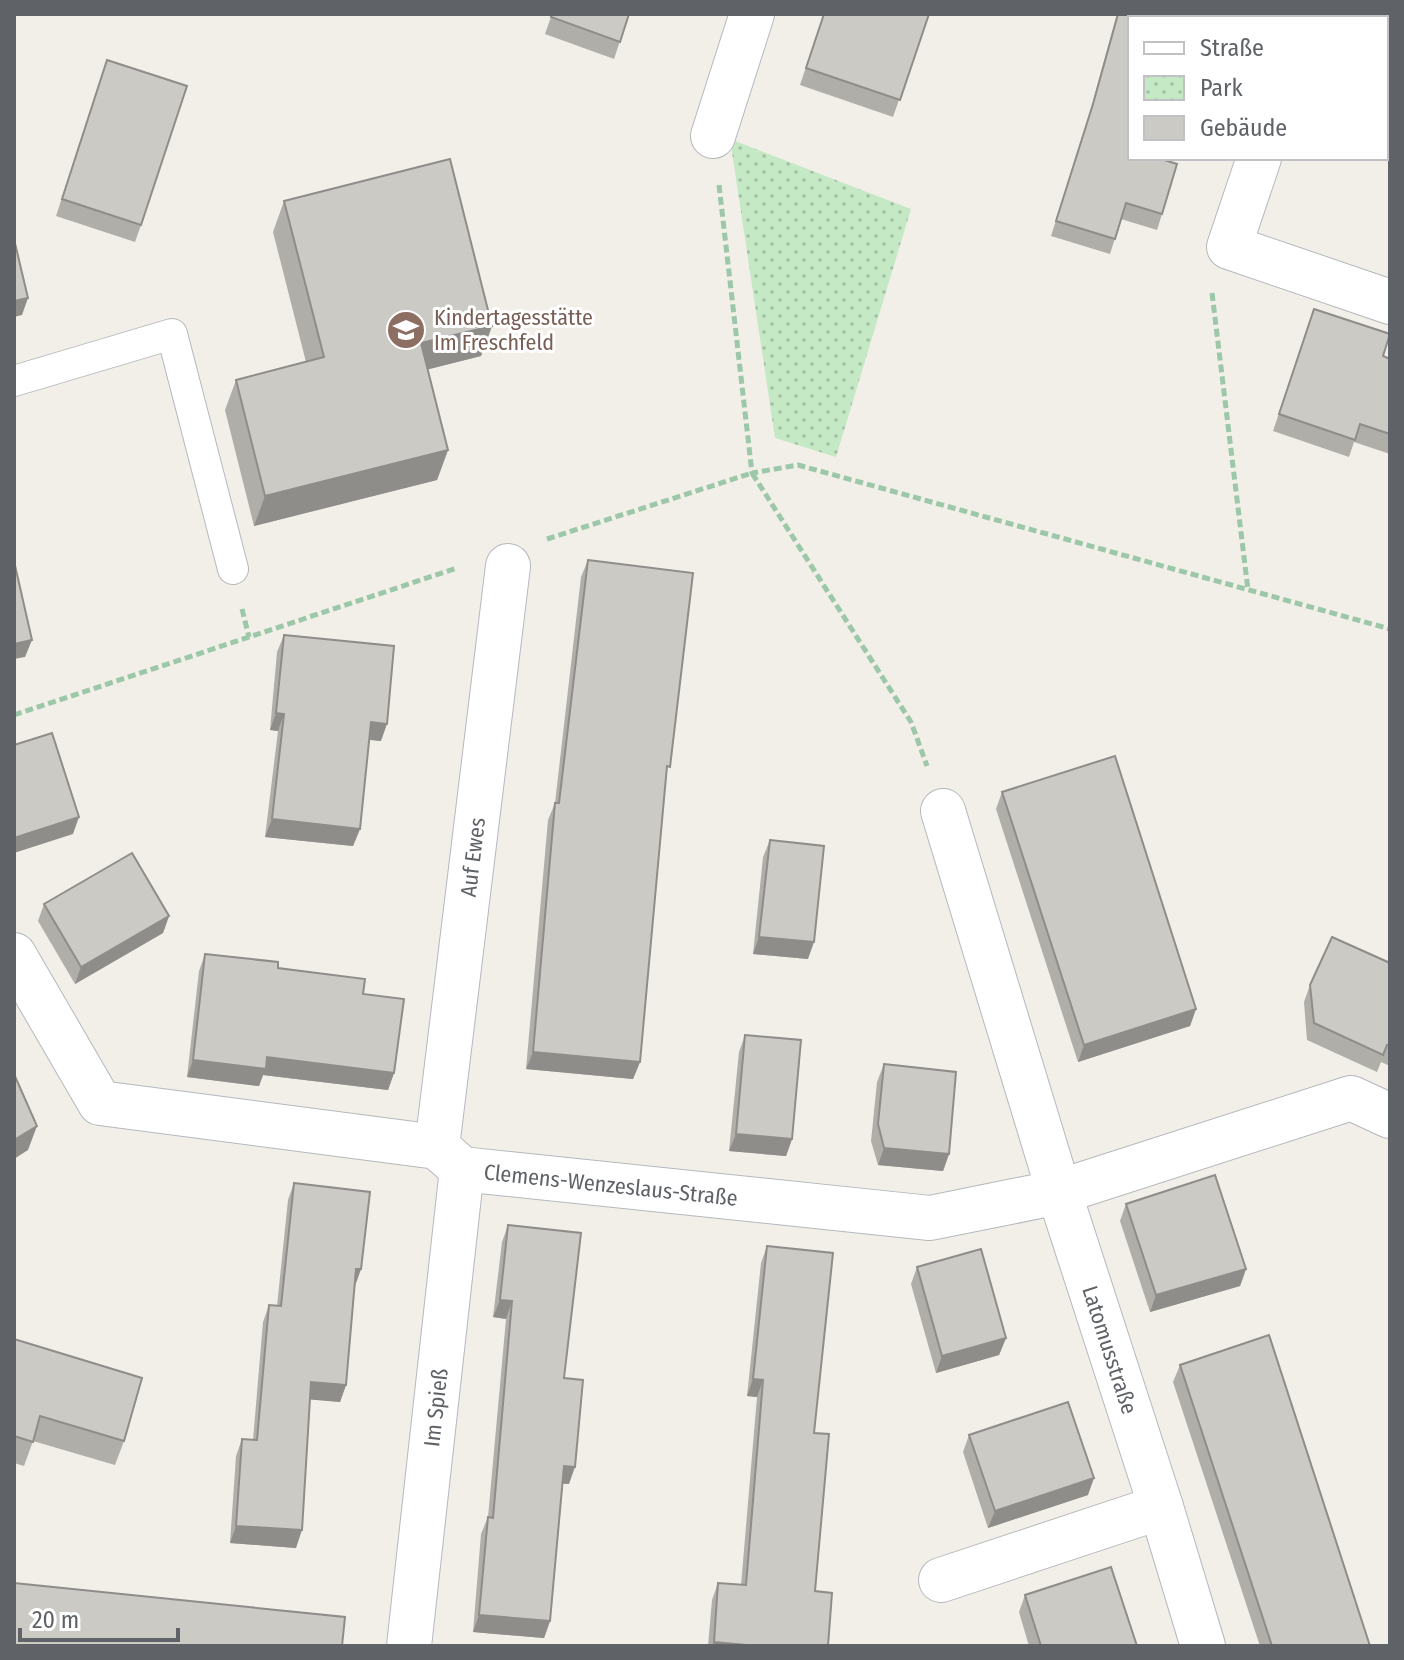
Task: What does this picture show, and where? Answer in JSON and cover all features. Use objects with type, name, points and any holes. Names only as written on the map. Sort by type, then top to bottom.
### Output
[{"type":"street","points":[[713,136],[752,14]]},
{"type":"street","points":[[1258,160],[1229,247],[1390,302]]},
{"type":"street","name":"Auf Ewes","points":[[449,1158],[508,566]]},
{"type":"street","points":[[943,811],[1059,1192]]},
{"type":"street","name":"Clemens-Wenzeslaus-Straße","points":[[14,955],[100,1103],[449,1158],[930,1218],[1059,1192],[1351,1098],[1390,1116]]},
{"type":"street","name":"Im Spieß","points":[[409,1646],[449,1158]]},
{"type":"street","name":"Latomusstraße","points":[[1059,1192],[1203,1646]]},
{"type":"street","points":[[941,1580],[1161,1507]]},
{"type":"lane","points":[[14,381],[172,334],[233,569]]},
{"type":"path","points":[[713,136],[752,473],[798,465],[1390,629]]},
{"type":"path","points":[[1229,247],[1212,293],[1248,590]]},
{"type":"green space","points":[[730,139],[911,209],[836,457],[775,438]]},
{"type":"building","points":[[552,14],[629,14],[620,42],[551,17]]},
{"type":"building","points":[[824,14],[929,14],[900,100],[806,68]]},
{"type":"building","points":[[1118,14],[1248,14],[1128,16],[1128,160],[1164,160],[1177,164],[1162,214],[1126,203],[1115,239],[1056,221]]},
{"type":"building","points":[[107,60],[187,86],[141,225],[62,199]]},
{"type":"building","points":[[450,159],[492,326],[421,343],[448,450],[265,496],[236,380],[324,357],[284,201]]},
{"type":"building","points":[[14,239],[28,298],[14,301]]},
{"type":"building","points":[[1314,309],[1390,334],[1383,356],[1390,359],[1390,434],[1360,424],[1355,440],[1279,414]]},
{"type":"building","points":[[588,560],[693,573],[670,767],[667,766],[640,1062],[533,1052],[555,803],[559,803]]},
{"type":"building","points":[[14,561],[32,640],[14,644]]},
{"type":"building","points":[[284,635],[394,646],[387,724],[371,722],[360,829],[272,819],[284,714],[276,713]]},
{"type":"building","points":[[52,733],[79,817],[14,838],[14,745]]},
{"type":"building","points":[[1115,756],[1196,1009],[1084,1045],[1002,792]]},
{"type":"building","points":[[770,840],[824,846],[814,942],[759,937]]},
{"type":"building","points":[[132,853],[169,916],[81,967],[44,904]]},
{"type":"building","points":[[1332,937],[1390,963],[1390,1046],[1387,1045],[1383,1055],[1314,1023],[1310,985]]},
{"type":"building","points":[[205,954],[278,962],[278,968],[365,979],[363,994],[404,999],[394,1073],[267,1057],[266,1069],[193,1060]]},
{"type":"building","points":[[745,1035],[801,1040],[792,1139],[736,1134]]},
{"type":"building","points":[[884,1064],[956,1072],[949,1154],[884,1148],[878,1124]]},
{"type":"building","points":[[14,1074],[37,1126],[14,1140]]},
{"type":"building","points":[[1215,1175],[1246,1269],[1156,1295],[1126,1204]]},
{"type":"building","points":[[294,1183],[370,1192],[361,1269],[356,1269],[346,1385],[311,1382],[302,1530],[236,1526],[242,1439],[257,1440],[269,1305],[281,1306]]},
{"type":"building","points":[[508,1225],[581,1233],[564,1378],[583,1380],[575,1467],[564,1466],[550,1621],[479,1615],[488,1517],[493,1518],[512,1301],[500,1300]]},
{"type":"building","points":[[767,1246],[833,1253],[814,1433],[829,1434],[815,1591],[832,1593],[828,1646],[757,1646],[714,1642],[718,1583],[746,1585],[763,1380],[753,1379]]},
{"type":"building","points":[[981,1249],[1006,1338],[942,1356],[917,1267]]},
{"type":"building","points":[[1269,1335],[1370,1646],[1272,1646],[1180,1365]]},
{"type":"building","points":[[14,1339],[142,1378],[124,1441],[40,1416],[33,1442],[14,1436]]},
{"type":"building","points":[[1068,1402],[1094,1478],[995,1511],[969,1435]]},
{"type":"building","points":[[1111,1567],[1137,1646],[1041,1646],[1025,1595]]},
{"type":"building","points":[[14,1583],[345,1617],[342,1646],[14,1646]]},
{"type":"place","name":"Kindertagesstätte Im Freschfeld","points":[[406,330]]}]
